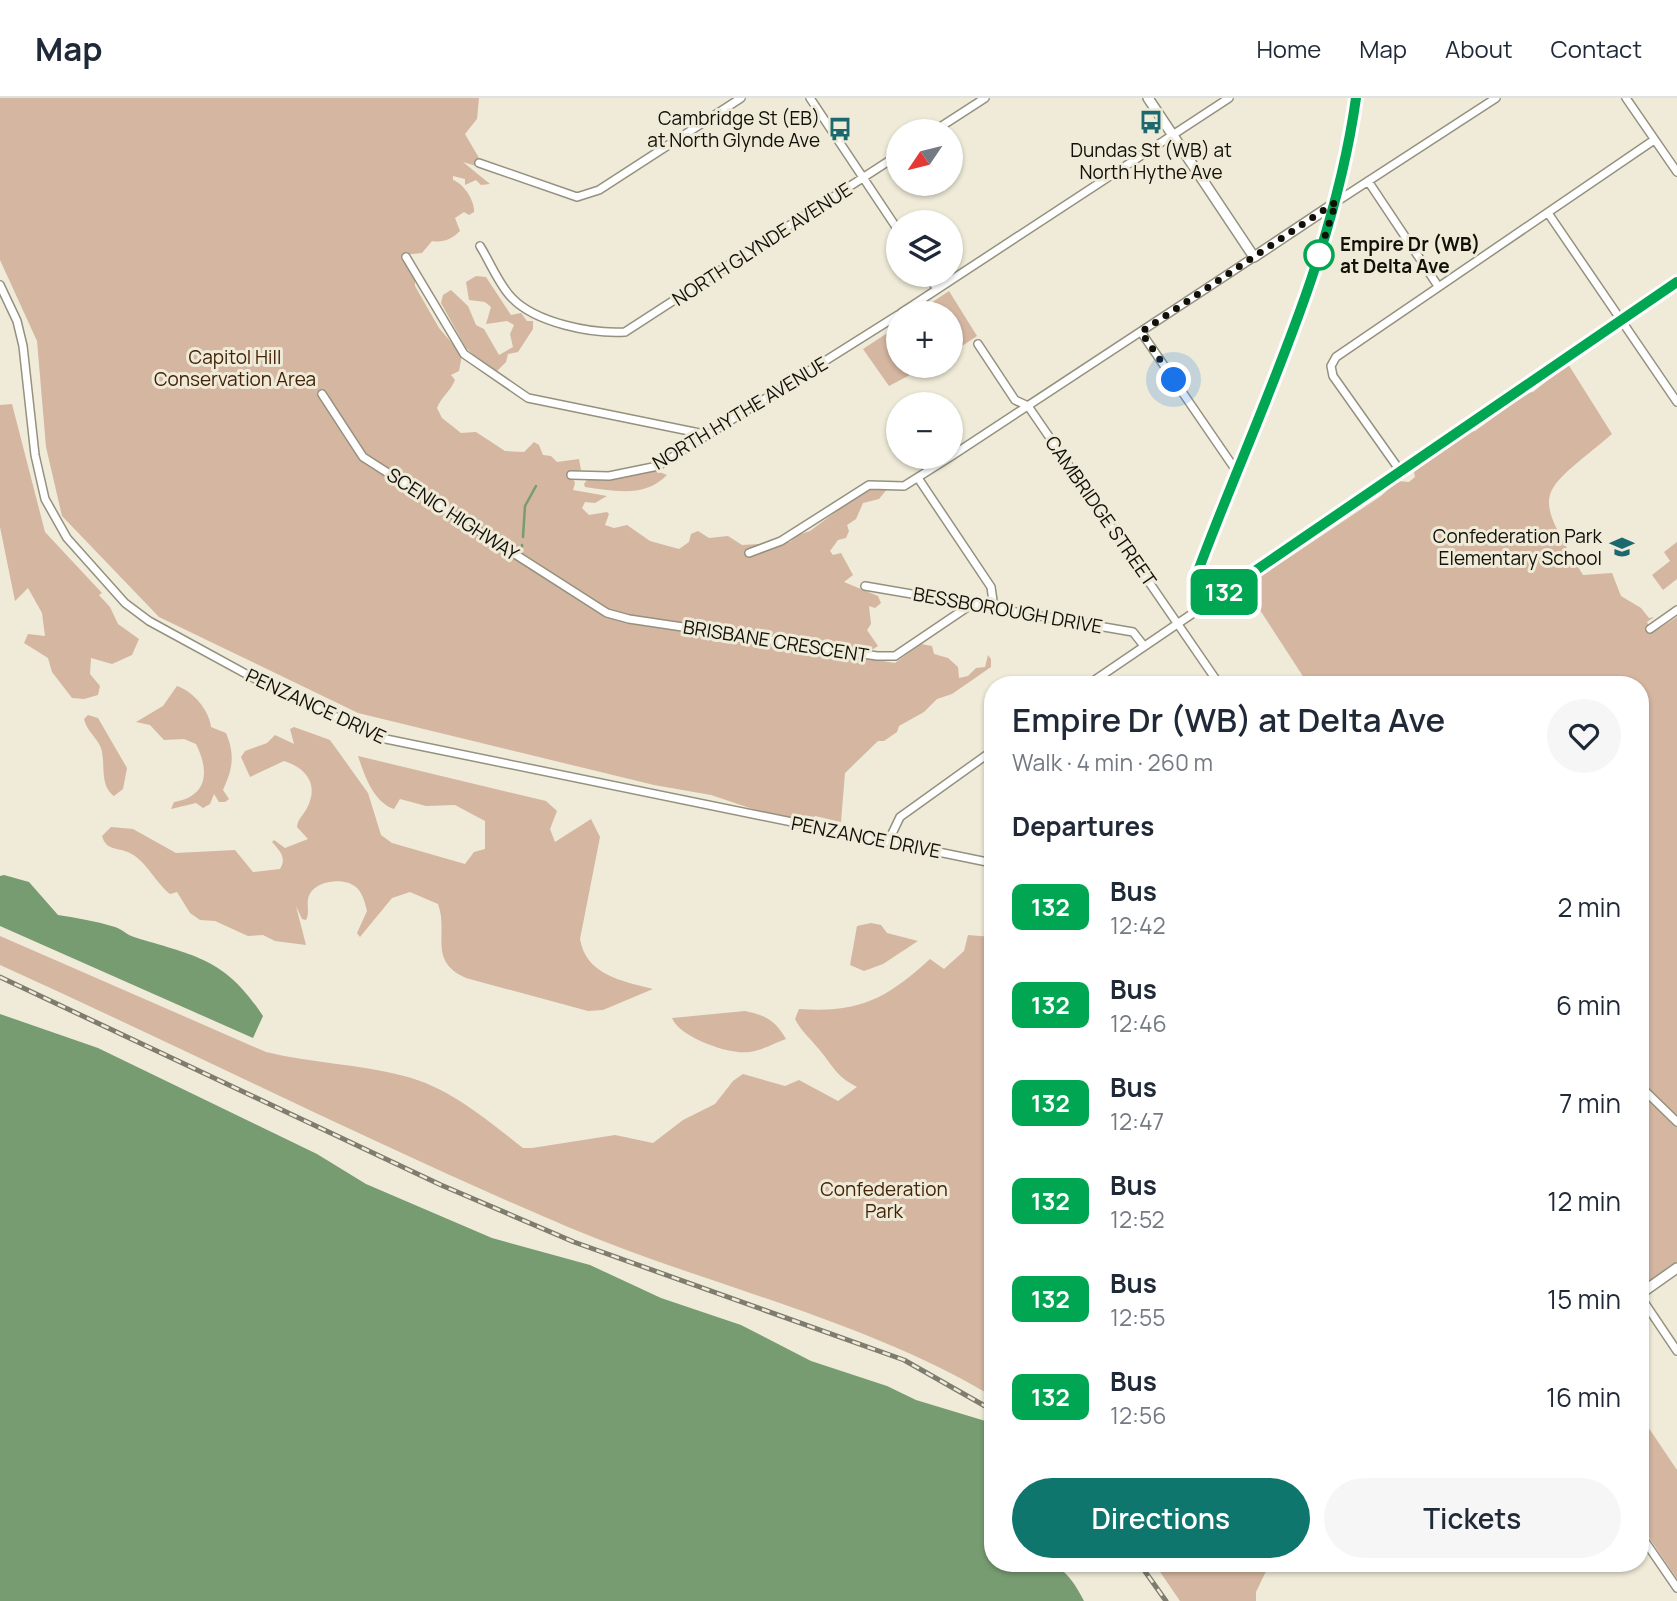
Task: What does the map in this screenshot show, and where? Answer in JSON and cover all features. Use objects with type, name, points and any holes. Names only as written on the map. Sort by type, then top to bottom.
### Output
[{"type":"street","points":[[479,163],[577,197],[599,190],[741,98]]},
{"type":"street","points":[[810,98],[886,212]]},
{"type":"street","points":[[953,119],[985,98]]},
{"type":"street","points":[[1148,98],[1254,257]]},
{"type":"street","name":"NORTH HYTHE AVENUE","points":[[919,301],[1229,98]]},
{"type":"street","points":[[1211,601],[1198,581],[1198,571],[1235,469],[1302,307],[1346,164],[1356,98]]},
{"type":"street","points":[[963,448],[1496,98]]},
{"type":"street","points":[[1626,98],[1677,172]]},
{"type":"street","points":[[1401,472],[1333,376],[1331,366],[1336,357],[1654,140]]},
{"type":"street","name":"NORTH GLYNDE AVENUE","points":[[480,246],[511,297],[538,317],[600,334],[625,331],[886,163]]},
{"type":"street","points":[[1368,181],[1438,286]]},
{"type":"street","points":[[1548,213],[1677,402]]},
{"type":"street","points":[[406,257],[464,354],[502,383],[528,398],[709,435]]},
{"type":"street","points":[[1101,676],[1677,282]]},
{"type":"street","name":"PENZANCE DRIVE","points":[[0,285],[17,321],[23,346],[35,455],[45,499],[68,538],[125,603],[149,621],[260,681],[381,738],[984,861]]},
{"type":"street","name":"NORTH HYTHE AVENUE","points":[[571,475],[609,477],[657,466],[886,322]]},
{"type":"street","points":[[1141,332],[1235,469]]},
{"type":"street","name":"CAMBRIDGE STREET","points":[[978,344],[1015,400],[1028,406],[1214,676]]},
{"type":"street","name":"SCENIC HIGHWAY","points":[[322,394],[363,457],[607,613]]},
{"type":"street","points":[[749,553],[781,541],[869,485],[904,486],[932,469]]},
{"type":"street","points":[[918,478],[991,587],[994,608]]},
{"type":"street","name":"BESSBOROUGH DRIVE","points":[[865,586],[1133,632],[1144,646]]},
{"type":"street","name":"BRISBANE CRESCENT","points":[[607,613],[629,619],[877,656],[895,656],[972,604]]},
{"type":"street","points":[[1650,629],[1677,610]]},
{"type":"street","points":[[888,842],[900,817],[984,757]]},
{"type":"street","points":[[1649,1095],[1677,1122]]},
{"type":"street","points":[[1649,1288],[1677,1268]]},
{"type":"street","points":[[1649,1309],[1677,1351]]},
{"type":"street","points":[[1649,1547],[1677,1588]]},
{"type":"green space","name":"Capitol Hill Conservation Area","points":[[0,98],[479,98],[477,119],[465,134],[479,158],[476,166],[463,162],[490,184],[481,185],[476,180],[465,185],[465,179],[453,176],[453,180],[468,193],[474,212],[469,215],[464,212],[455,218],[460,231],[454,236],[444,241],[432,241],[422,253],[402,255],[401,258],[415,278],[415,286],[439,328],[462,355],[459,371],[451,375],[455,380],[437,408],[442,418],[461,433],[476,432],[505,451],[524,452],[534,442],[539,445],[543,455],[551,456],[557,462],[579,459],[581,470],[570,472],[575,483],[573,490],[607,496],[595,503],[585,502],[582,508],[589,515],[607,512],[609,514],[605,525],[614,528],[627,525],[650,541],[679,549],[689,542],[691,534],[698,531],[709,538],[728,536],[742,545],[790,542],[798,535],[810,531],[869,487],[888,488],[879,499],[863,503],[856,519],[847,525],[849,531],[846,538],[838,540],[830,551],[833,555],[841,553],[853,575],[844,582],[878,596],[881,603],[875,608],[869,606],[871,624],[867,630],[878,646],[869,652],[848,647],[846,655],[895,663],[921,644],[932,646],[934,654],[948,658],[958,667],[959,678],[968,676],[976,668],[985,667],[988,655],[991,667],[952,694],[937,699],[924,712],[899,726],[897,732],[884,741],[878,741],[845,773],[841,822],[815,816],[810,821],[774,816],[711,795],[654,785],[358,713],[159,617],[62,516],[46,447],[37,341],[0,260]]},
{"type":"green space","points":[[476,276],[486,277],[511,315],[521,313],[527,321],[533,321],[533,329],[518,352],[508,354],[506,362],[496,372],[490,371],[466,348],[441,303],[443,295],[451,290],[468,306],[476,325],[484,329],[499,355],[513,347],[510,334],[514,325],[507,321],[486,324],[491,307],[485,302],[469,300],[466,282]]},
{"type":"green space","points":[[949,291],[955,301],[934,301]]},
{"type":"green space","points":[[963,314],[977,336],[963,345]]},
{"type":"green space","points":[[886,334],[886,378],[904,378],[889,386],[863,349]]},
{"type":"green space","points":[[1568,364],[1612,434],[1569,470],[1556,483],[1550,495],[1550,509],[1555,525],[1583,575],[1612,573],[1621,596],[1641,608],[1649,618],[1654,617],[1647,622],[1652,633],[1677,617],[1677,1262],[1649,1281],[1649,676],[1303,676],[1245,587],[1381,496],[1397,481],[1409,482],[1415,477],[1414,472],[1469,432],[1475,431],[1527,393],[1533,392]]},
{"type":"green space","points":[[12,404],[45,532],[102,593],[99,595],[110,607],[118,624],[139,639],[132,655],[112,664],[91,658],[90,674],[100,686],[98,695],[84,699],[72,698],[52,672],[48,658],[24,643],[28,634],[45,636],[42,613],[28,588],[15,601],[0,527],[0,405]]},
{"type":"green space","points":[[652,469],[667,475],[639,490],[607,490],[585,487],[584,484],[589,477],[619,478]]},
{"type":"green space","points":[[1677,542],[1677,579],[1663,590],[1652,575],[1670,561],[1664,552]]},
{"type":"green space","points":[[177,686],[200,702],[211,727],[226,733],[232,762],[223,790],[229,799],[225,802],[219,802],[214,794],[210,804],[203,808],[196,803],[171,809],[174,802],[186,799],[200,788],[204,772],[196,744],[184,739],[164,740],[150,725],[136,722],[163,706]]},
{"type":"green space","points":[[88,715],[98,718],[127,768],[123,789],[114,796],[106,786],[101,748],[85,724],[84,719]]},
{"type":"green space","points":[[294,727],[330,740],[368,793],[381,835],[392,843],[465,864],[474,852],[485,849],[485,821],[455,805],[426,806],[400,799],[394,809],[380,800],[370,787],[358,756],[546,801],[557,811],[550,829],[555,842],[591,819],[600,837],[580,939],[584,951],[598,969],[607,974],[653,989],[603,1010],[588,1011],[466,978],[454,971],[443,955],[438,904],[410,892],[392,898],[360,937],[357,933],[367,911],[364,899],[353,885],[341,882],[321,885],[311,892],[306,920],[302,919],[296,906],[306,945],[275,941],[263,935],[248,936],[215,921],[200,920],[190,913],[177,892],[170,894],[136,857],[109,846],[104,841],[102,836],[111,827],[133,829],[176,853],[235,850],[253,872],[280,869],[283,858],[272,842],[274,840],[285,848],[308,839],[297,827],[312,792],[309,778],[299,768],[284,761],[250,777],[241,757],[245,751],[267,743],[275,735],[294,744],[290,729]]},
{"type":"green space","points":[[871,923],[881,925],[887,933],[918,941],[883,964],[864,971],[850,965],[857,926]]},
{"type":"green space","name":"Confederation Park","points":[[968,935],[984,936],[984,1392],[890,1345],[568,1227],[354,1131],[0,965],[0,936],[266,1052],[387,1072],[421,1081],[452,1096],[523,1148],[615,1135],[653,1143],[683,1120],[715,1104],[733,1081],[743,1074],[785,1086],[799,1080],[838,1101],[857,1087],[838,1074],[800,1027],[795,1019],[799,1009],[839,1008],[871,1001],[900,984],[930,959],[944,969],[964,951]]},
{"type":"green space","points":[[745,1011],[769,1019],[786,1039],[754,1051],[730,1051],[694,1038],[676,1025],[672,1018]]},
{"type":"green space","points":[[1649,1428],[1677,1470],[1677,1579],[1649,1537]]},
{"type":"green space","points":[[1160,1572],[1266,1572],[1256,1592],[1256,1601],[1180,1601]]},
{"type":"shaded area","points":[[0,876],[29,882],[58,915],[115,927],[131,936],[192,955],[222,971],[249,997],[263,1016],[253,1038],[0,926]]},
{"type":"shaded area","points":[[0,1014],[98,1048],[317,1154],[366,1184],[492,1238],[590,1265],[661,1298],[741,1325],[811,1361],[887,1386],[916,1400],[984,1421],[984,1572],[1063,1572],[1084,1601],[0,1601]]},
{"type":"waterway","points":[[523,537],[525,506],[536,486]]},
{"type":"railway","points":[[0,977],[441,1185],[574,1242],[904,1360],[984,1405]]},
{"type":"railway","points":[[1145,1572],[1166,1601]]},
{"type":"bus line","name":"132","points":[[1356,98],[1340,189],[1302,307],[1235,469],[1198,571],[1198,581],[1211,601],[1677,282]]},
{"type":"place","name":"Dundas St (WB) at North Hythe Ave","points":[[1151,122]]},
{"type":"place","name":"Cambridge St (EB) at North Glynde Ave","points":[[840,129]]},
{"type":"place","name":"Empire Dr (WB) at Delta Ave","points":[[1319,255]]},
{"type":"place","name":"Confederation Park Elementary School","points":[[1622,547]]},
{"type":"route","points":[[1174,380],[1141,332],[1336,202],[1319,255]]}]
